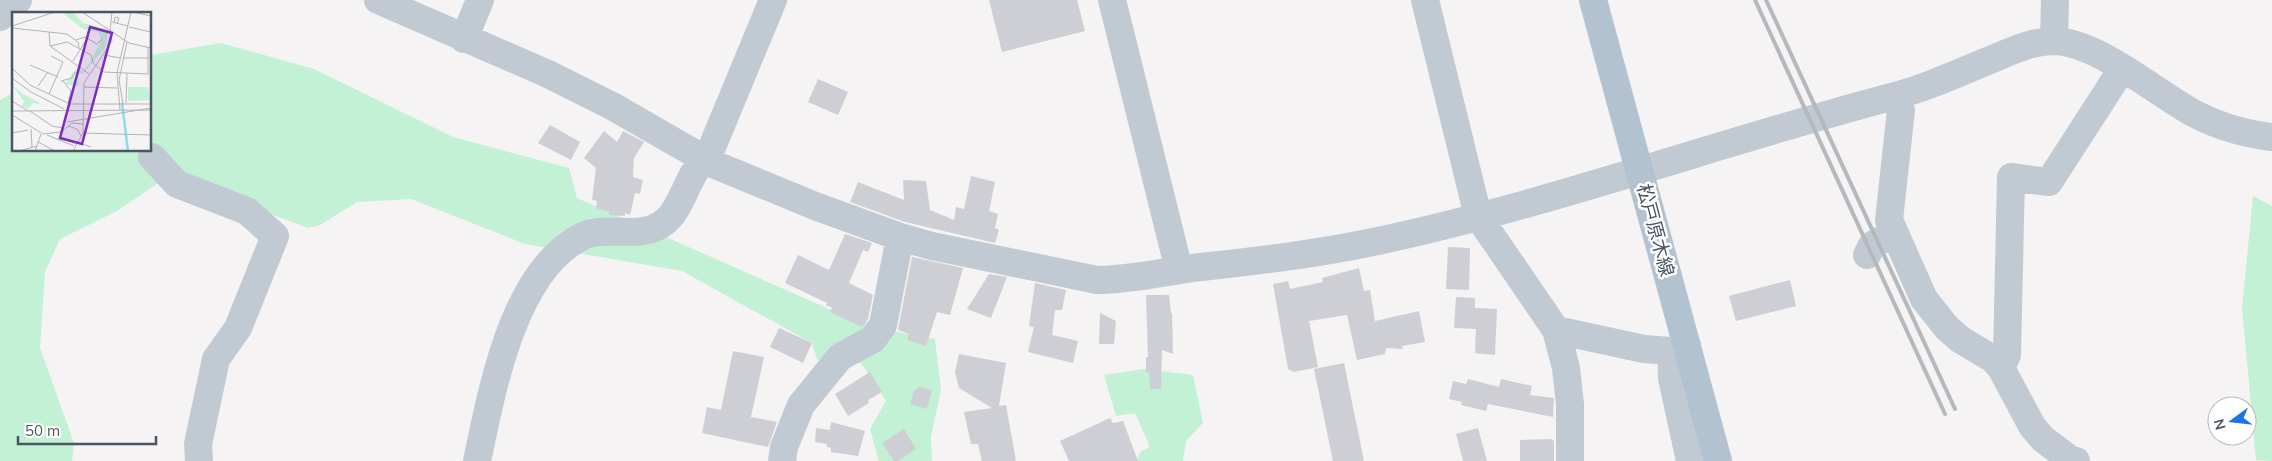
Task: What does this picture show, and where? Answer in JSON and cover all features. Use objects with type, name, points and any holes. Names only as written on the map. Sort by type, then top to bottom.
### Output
[{"type":"main road","name":"松戸原木線","points":[[1593,0],[1640,169],[1679,348],[1718,461]]},
{"type":"street","points":[[0,17],[18,0]]},
{"type":"street","points":[[378,0],[564,82],[612,106],[706,160],[815,206],[900,237],[932,246],[1097,280],[1113,280],[1179,270],[1302,256],[1375,242],[1538,200],[1897,96],[1933,84],[2015,50],[2054,41],[2072,44],[2095,52],[2197,115],[2230,129],[2272,137]]},
{"type":"street","points":[[464,39],[480,0]]},
{"type":"street","points":[[477,461],[495,375],[524,301],[538,274],[566,246],[587,234],[648,232],[673,216],[695,170],[706,160],[773,0]]},
{"type":"street","points":[[1112,0],[1179,270]]},
{"type":"street","points":[[1425,0],[1478,216],[1556,330],[1566,368],[1570,404],[1570,461]]},
{"type":"street","points":[[2054,41],[2055,0]]},
{"type":"street","points":[[2000,368],[2007,355],[2011,177],[2049,182],[2122,69]]},
{"type":"street","points":[[1897,96],[1900,110],[1889,220],[1924,299],[1961,340],[1992,359],[2000,368],[2032,426],[2043,438],[2071,460],[2076,461]]},
{"type":"street","points":[[152,157],[177,184],[247,210],[275,236],[238,328],[216,359],[198,444],[199,461]]},
{"type":"street","points":[[1867,255],[1872,245],[1894,233]]},
{"type":"street","points":[[782,461],[784,447],[801,405],[840,357],[873,339],[884,325],[900,237]]},
{"type":"street","points":[[1556,330],[1644,349],[1679,348],[1672,378],[1690,461]]},
{"type":"green space","points":[[221,43],[314,69],[453,137],[569,168],[577,198],[836,312],[898,332],[935,339],[941,390],[931,437],[932,461],[879,461],[870,429],[886,401],[861,363],[843,362],[826,366],[817,359],[812,343],[682,271],[525,244],[411,199],[357,202],[320,225],[308,228],[268,213],[176,171],[117,211],[60,239],[45,272],[40,348],[74,443],[72,461],[0,461],[0,100],[12,93],[12,151],[151,151],[151,55]]},
{"type":"green space","points":[[2253,196],[2272,206],[2272,461],[2256,460],[2255,446],[2257,446],[2257,396],[2250,396],[2242,308]]},
{"type":"green space","points":[[1144,369],[1193,375],[1203,423],[1186,441],[1183,461],[1137,461],[1140,452],[1150,447],[1135,413],[1116,416],[1104,375]]},
{"type":"building","points":[[989,0],[1077,0],[1085,31],[1002,52]]},
{"type":"building","points":[[818,79],[848,92],[838,115],[808,102]]},
{"type":"building","points":[[550,125],[580,142],[571,160],[538,143]]},
{"type":"building","points":[[604,131],[617,142],[623,131],[644,142],[634,158],[633,177],[643,180],[640,194],[635,193],[630,215],[625,213],[625,216],[609,215],[609,212],[596,208],[597,201],[592,200],[596,168],[584,158]]},
{"type":"building","points":[[971,176],[995,182],[989,211],[998,214],[995,228],[999,230],[995,243],[905,222],[850,202],[858,182],[904,200],[903,180],[926,181],[930,210],[954,220],[956,207],[964,209]]},
{"type":"building","points":[[845,234],[872,243],[868,252],[863,250],[849,283],[873,295],[868,319],[862,327],[830,312],[832,308],[826,305],[827,303],[785,283],[798,255],[829,270]]},
{"type":"building","points":[[1448,247],[1470,248],[1469,290],[1446,289]]},
{"type":"building","points":[[912,257],[963,268],[950,315],[937,312],[926,346],[907,340],[909,334],[898,330]]},
{"type":"building","points":[[1359,268],[1364,291],[1370,290],[1375,321],[1419,311],[1425,342],[1402,346],[1403,349],[1386,348],[1385,354],[1357,360],[1347,315],[1309,321],[1318,367],[1294,372],[1288,369],[1273,284],[1288,281],[1290,289],[1323,282],[1322,278]]},
{"type":"building","points":[[989,274],[1007,277],[991,318],[967,309]]},
{"type":"building","points":[[1790,280],[1796,306],[1736,321],[1729,296]]},
{"type":"building","points":[[1035,283],[1066,290],[1062,310],[1055,310],[1052,335],[1078,341],[1073,363],[1028,352],[1034,327],[1029,326]]},
{"type":"building","points":[[1146,295],[1169,295],[1172,313],[1173,354],[1162,350],[1161,389],[1150,389],[1149,372],[1146,372],[1146,357],[1148,357]]},
{"type":"building","points":[[1456,297],[1475,298],[1475,308],[1497,309],[1495,355],[1475,353],[1476,329],[1454,328]]},
{"type":"building","points":[[1100,313],[1116,321],[1114,344],[1099,344]]},
{"type":"building","points":[[779,328],[812,343],[803,363],[770,347]]},
{"type":"building","points":[[733,351],[764,357],[751,417],[777,422],[768,447],[702,433],[707,407],[721,410]]},
{"type":"building","points":[[959,354],[1006,363],[999,406],[1006,405],[1016,461],[982,461],[978,444],[971,444],[964,412],[992,408],[959,388],[955,372]]},
{"type":"building","points":[[1344,363],[1364,461],[1333,461],[1314,369]]},
{"type":"building","points":[[870,372],[882,392],[868,400],[869,403],[848,416],[835,394]]},
{"type":"building","points":[[1468,379],[1499,387],[1501,379],[1532,386],[1530,395],[1554,398],[1553,417],[1488,404],[1486,411],[1461,405],[1462,402],[1449,399],[1453,381],[1466,384]]},
{"type":"building","points":[[918,387],[932,390],[927,409],[910,404],[914,390],[917,390]]},
{"type":"building","points":[[1110,418],[1113,423],[1123,421],[1138,461],[1069,461],[1060,441]]},
{"type":"building","points":[[831,422],[865,431],[858,456],[831,452],[831,448],[827,447],[827,444],[815,442],[816,428],[830,430]]},
{"type":"building","points":[[1478,428],[1487,461],[1463,461],[1456,434]]},
{"type":"building","points":[[904,429],[916,449],[898,461],[894,461],[882,443]]},
{"type":"building","points":[[1551,439],[1554,441],[1554,461],[1520,461],[1520,440]]},
{"type":"railway","points":[[1755,0],[1945,414]]},
{"type":"railway","points":[[1766,0],[1955,409]]}]
